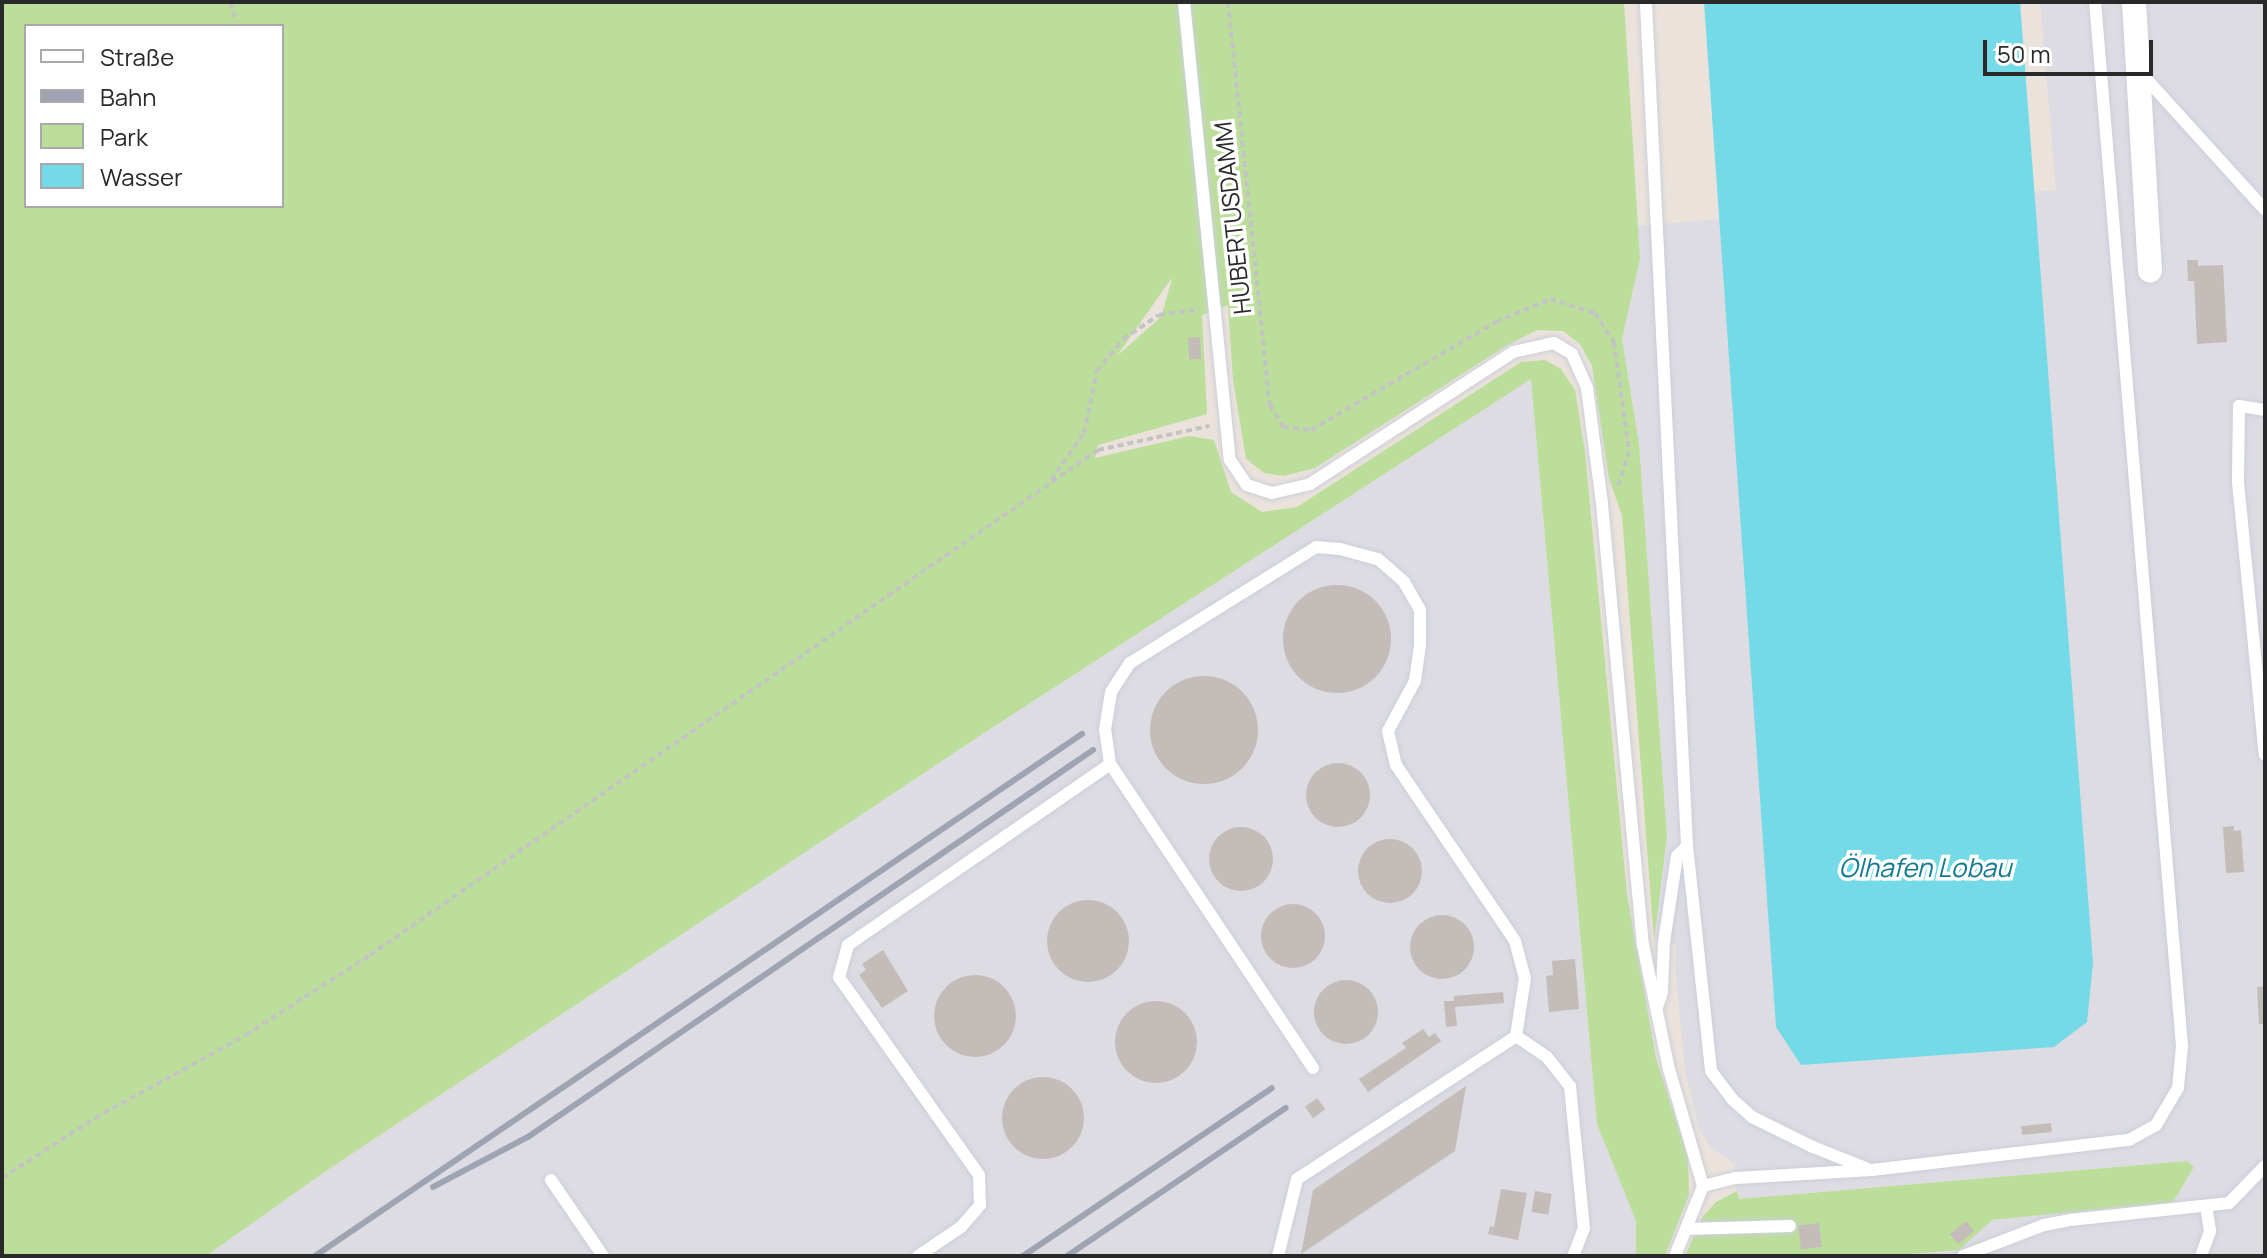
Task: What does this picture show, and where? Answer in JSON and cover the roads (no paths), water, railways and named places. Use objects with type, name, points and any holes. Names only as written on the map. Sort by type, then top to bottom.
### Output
[{"type":"street","points":[[2134,2],[2150,271]]},
{"type":"lane","points":[[1184,2],[1230,460],[1247,485],[1272,493],[1310,484],[1513,352],[1554,343],[1572,354],[1587,388],[1602,504],[1639,905],[1669,1069],[1703,1186],[1675,1256]]},
{"type":"lane","points":[[1703,1186],[1736,1178],[1872,1170],[2129,1140],[2156,1125],[2178,1088],[2181,1030],[2095,2]]},
{"type":"lane","points":[[1646,4],[1687,846],[1711,1071],[1732,1099],[1752,1117],[1813,1147],[1872,1170]]},
{"type":"lane","points":[[2137,69],[2265,210]]},
{"type":"lane","points":[[2265,410],[2239,406],[2238,482],[2265,755]]},
{"type":"lane","points":[[1278,1256],[1297,1179],[1516,1036],[1525,978],[1515,941],[1396,765],[1388,731],[1415,681],[1420,645],[1420,610],[1404,582],[1378,559],[1340,549],[1316,547],[1130,663],[1111,692],[1105,730],[1110,764],[1313,1068]]},
{"type":"lane","points":[[918,1256],[961,1227],[980,1205],[979,1175],[839,977],[848,945],[1110,764]]},
{"type":"lane","points":[[1656,1010],[1662,992],[1664,942],[1677,856],[1687,846]]},
{"type":"lane","points":[[1516,1036],[1547,1057],[1570,1086],[1584,1228],[1573,1256]]},
{"type":"lane","points":[[1963,1256],[2044,1225],[2229,1203],[2265,1166]]},
{"type":"lane","points":[[551,1180],[603,1256]]},
{"type":"lane","points":[[2201,1256],[2210,1231],[2206,1206]]},
{"type":"lane","points":[[1686,1229],[1790,1226]]},
{"type":"water","name":"Ölhafen Lobau","points":[[1704,2],[2020,2],[2093,963],[2087,1022],[2054,1047],[1801,1065],[1776,1027]]},
{"type":"railway","points":[[315,1256],[1082,734]]},
{"type":"railway","points":[[433,1187],[528,1137],[1093,750]]},
{"type":"railway","points":[[1023,1256],[1272,1088]]},
{"type":"railway","points":[[1067,1256],[1286,1108]]}]
